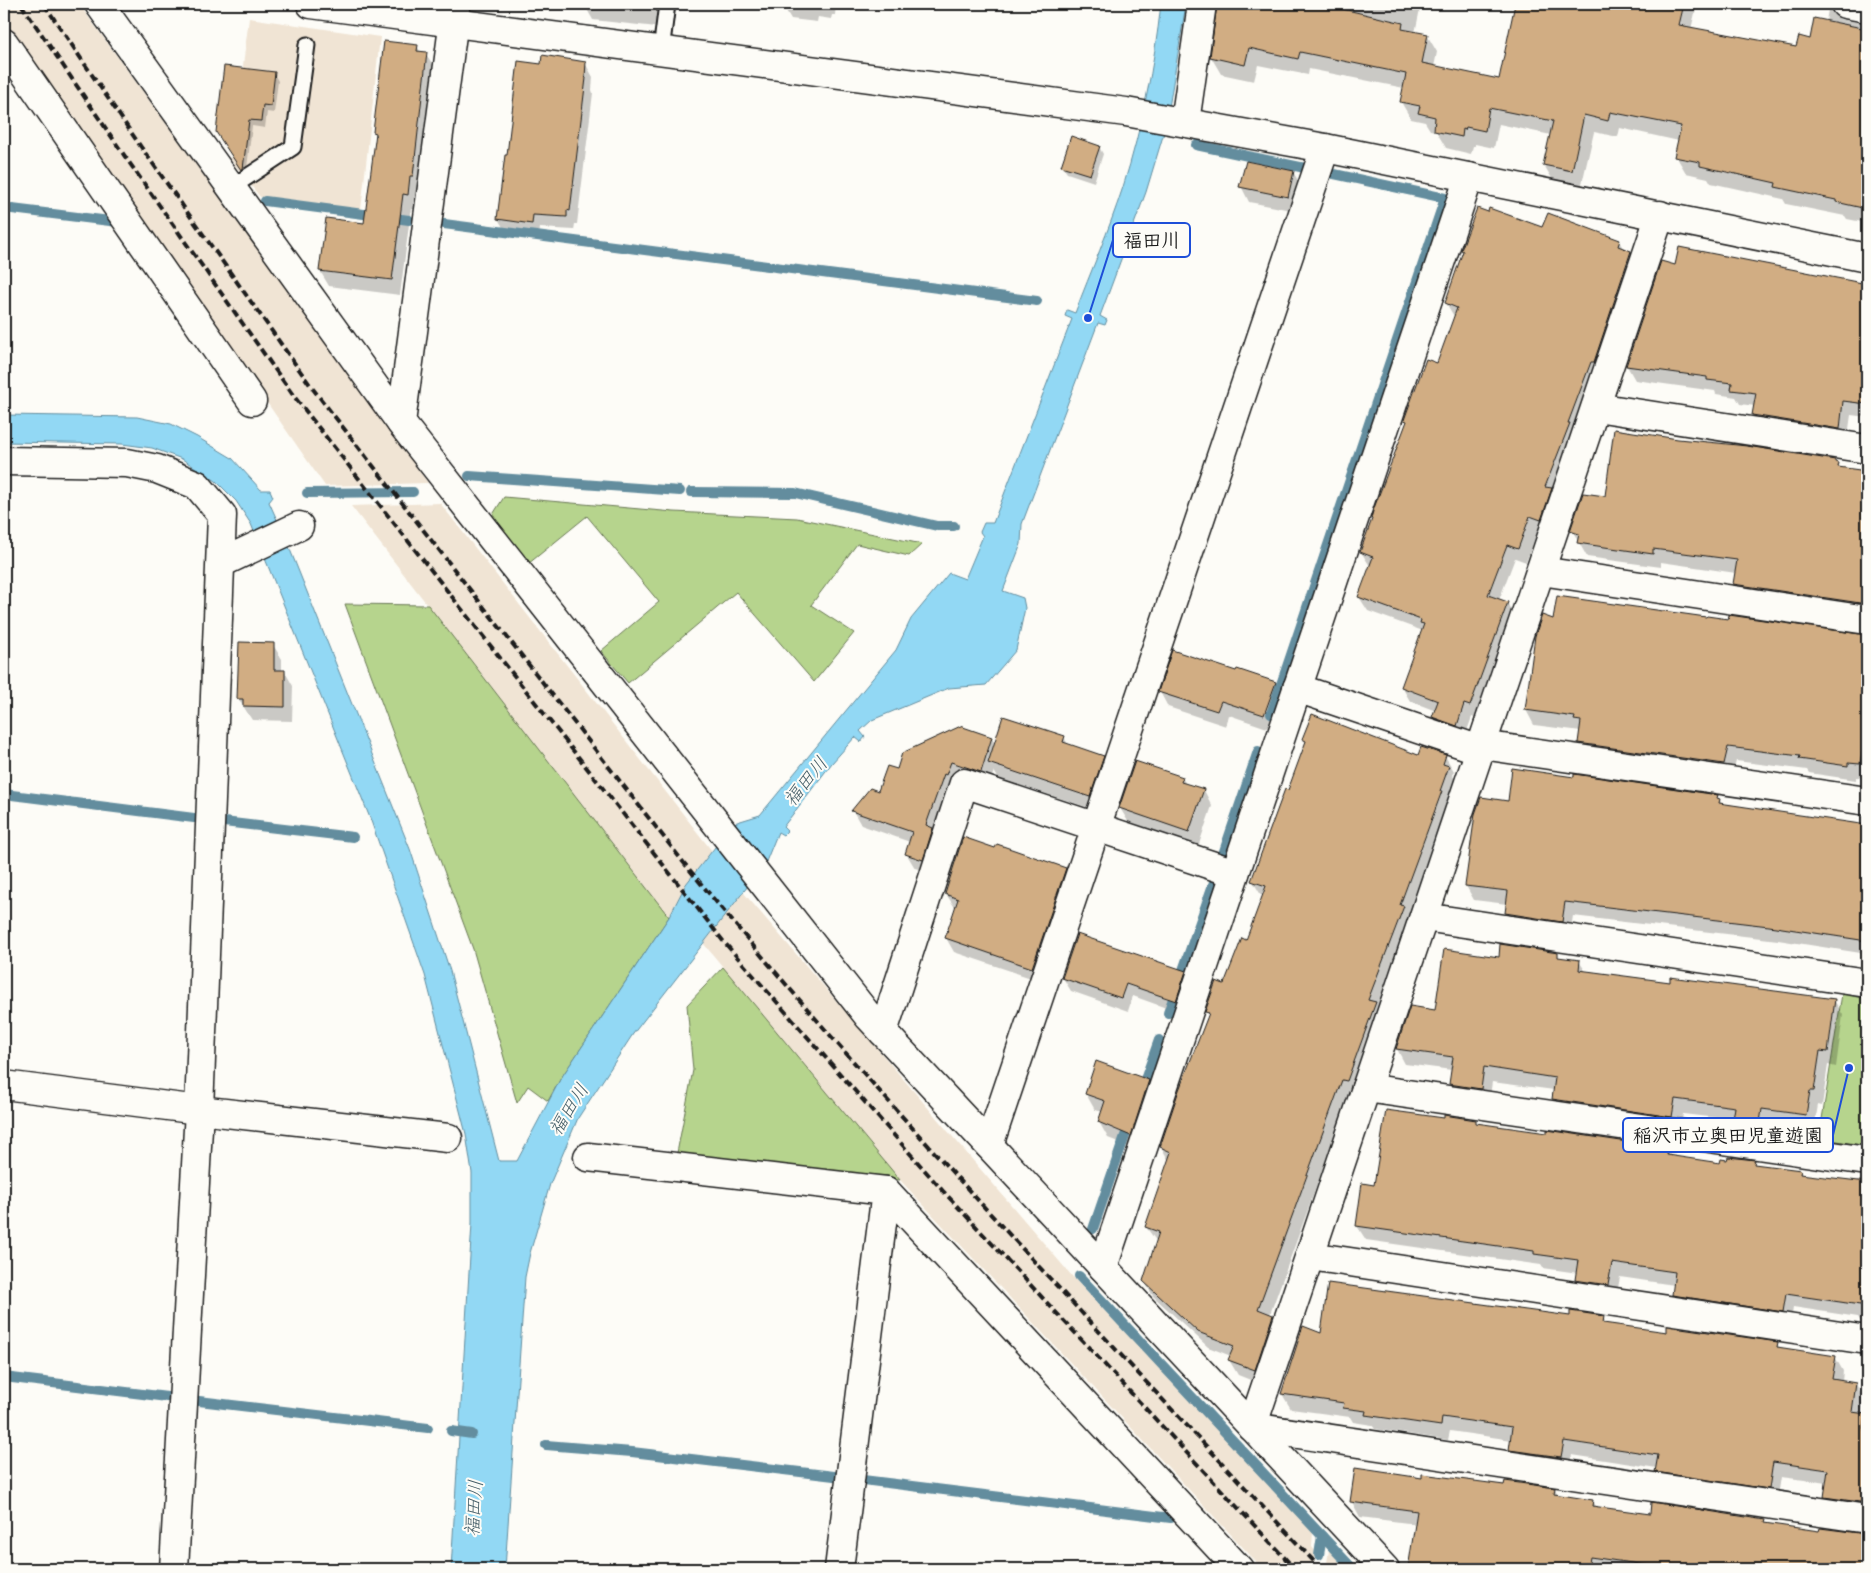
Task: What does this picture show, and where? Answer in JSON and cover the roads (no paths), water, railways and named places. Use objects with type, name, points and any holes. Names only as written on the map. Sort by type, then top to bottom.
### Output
[{"type":"street","points":[[99,4],[401,423],[869,1017],[1385,1569]]},
{"type":"street","points":[[311,4],[455,13],[661,51],[1126,112],[1325,148],[1867,258]]},
{"type":"street","points":[[1184,122],[1202,4]]},
{"type":"street","points":[[1844,4],[1867,8]]},
{"type":"street","points":[[401,423],[455,13]]},
{"type":"street","points":[[4,43],[252,401]]},
{"type":"street","points":[[989,1146],[1325,148]]},
{"type":"street","points":[[1102,1267],[1469,177]]},
{"type":"street","points":[[1252,1427],[1660,215]]},
{"type":"street","points":[[1596,407],[1867,449]]},
{"type":"street","points":[[4,461],[127,463],[157,468],[197,485],[222,515],[199,1110],[174,1569]]},
{"type":"street","points":[[220,563],[295,528]]},
{"type":"street","points":[[1541,571],[1867,620]]},
{"type":"street","points":[[1297,688],[1481,747],[1867,801]]},
{"type":"street","points":[[883,1032],[964,783],[1235,873]]},
{"type":"street","points":[[1424,917],[1867,983]]},
{"type":"street","points":[[4,1085],[199,1110],[448,1138]]},
{"type":"street","points":[[1366,1088],[1867,1162]]},
{"type":"street","points":[[588,1157],[886,1191],[1239,1569]]},
{"type":"street","points":[[840,1569],[886,1191]]},
{"type":"street","points":[[1310,1256],[1867,1340]]},
{"type":"street","points":[[1252,1427],[1867,1520]]},
{"type":"lane","points":[[661,51],[667,4]]},
{"type":"lane","points":[[232,187],[294,147],[306,45]]},
{"type":"water","points":[[1161,4],[1186,4],[1166,126],[1146,192],[1100,316],[1107,320],[1105,325],[1098,323],[1022,524],[1021,544],[1003,591],[1023,598],[1025,608],[1016,650],[986,685],[949,688],[872,720],[860,731],[865,737],[861,742],[855,737],[832,763],[783,827],[787,831],[783,835],[778,832],[765,864],[633,1034],[578,1118],[550,1184],[525,1277],[505,1569],[451,1569],[472,1223],[472,1173],[466,1134],[425,975],[370,818],[251,524],[236,501],[216,481],[182,459],[152,448],[122,444],[4,442],[4,415],[137,417],[171,424],[232,458],[261,490],[270,490],[273,497],[269,502],[287,542],[410,849],[450,971],[499,1161],[517,1161],[561,1078],[669,917],[686,884],[734,823],[760,815],[896,650],[911,619],[949,573],[965,579],[983,536],[980,532],[984,523],[993,523],[1072,319],[1065,316],[1067,310],[1075,313],[1118,203],[1142,119],[1155,50]]},
{"type":"waterway","points":[[1196,145],[1305,168]]},
{"type":"waterway","points":[[1271,714],[1445,198],[1325,172]]},
{"type":"waterway","points":[[265,201],[409,220]]},
{"type":"waterway","points":[[4,208],[118,222]]},
{"type":"waterway","points":[[444,224],[1037,301]]},
{"type":"waterway","points":[[469,476],[680,491]]},
{"type":"waterway","points":[[307,493],[413,492]]},
{"type":"waterway","points":[[691,492],[795,493],[937,526],[954,526]]},
{"type":"waterway","points":[[1222,857],[1258,751]]},
{"type":"waterway","points":[[4,794],[194,818]]},
{"type":"waterway","points":[[224,822],[353,837]]},
{"type":"waterway","points":[[1168,1013],[1214,882]]},
{"type":"waterway","points":[[1141,1091],[1159,1040]]},
{"type":"waterway","points":[[1093,1229],[1130,1121]]},
{"type":"waterway","points":[[1079,1276],[1353,1569]]},
{"type":"waterway","points":[[4,1377],[167,1397]]},
{"type":"waterway","points":[[199,1401],[428,1428]]},
{"type":"waterway","points":[[451,1431],[472,1434]]},
{"type":"waterway","points":[[546,1445],[632,1452],[834,1476]]},
{"type":"waterway","points":[[863,1480],[1171,1518]]},
{"type":"waterway","points":[[1319,1555],[1322,1536]]},
{"type":"railway","points":[[21,4],[124,155],[293,395],[724,942],[943,1191],[1295,1569]]},
{"type":"railway","points":[[44,4],[141,147],[313,389],[684,863],[760,954],[917,1133],[1321,1569]]},
{"type":"place","name":"福田川","points":[[1088,318]]},
{"type":"place","name":"稲沢市立奥田児童遊園","points":[[1849,1068]]}]
